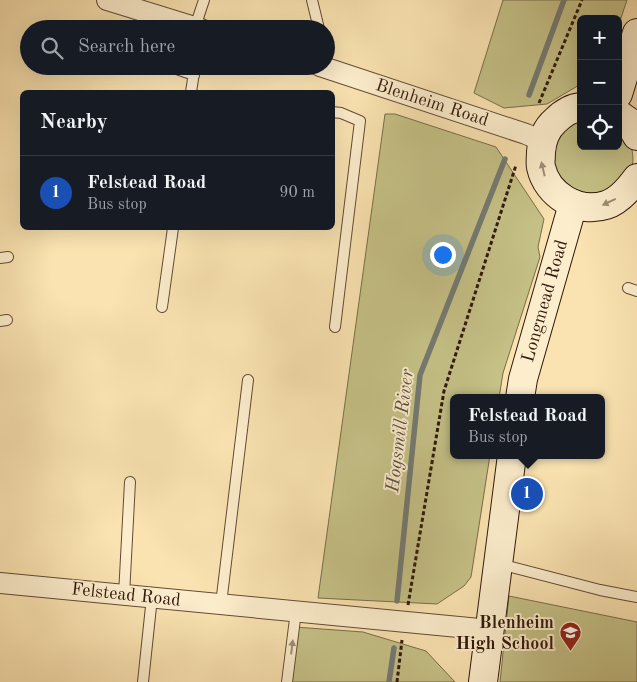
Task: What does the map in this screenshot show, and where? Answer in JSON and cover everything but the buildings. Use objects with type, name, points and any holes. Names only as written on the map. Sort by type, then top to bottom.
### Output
[{"type":"street","points":[[107,0],[173,20]]},
{"type":"street","points":[[622,81],[637,33]]},
{"type":"street","name":"Blenheim Road","points":[[335,71],[534,137]]},
{"type":"street","points":[[577,108],[564,113],[534,137],[547,183],[557,195],[573,204],[588,207],[606,205],[627,192],[637,178]]},
{"type":"street","points":[[622,117],[628,121],[637,136]]},
{"type":"street","name":"Longmead Road","points":[[521,394],[523,379],[573,204]]},
{"type":"street","points":[[483,682],[511,459]]},
{"type":"street","name":"Felstead Road","points":[[0,583],[490,630]]},
{"type":"lane","points":[[200,20],[204,0]]},
{"type":"lane","points":[[312,0],[317,20]]},
{"type":"lane","points":[[192,90],[194,75]]},
{"type":"lane","points":[[335,112],[360,121],[335,327]]},
{"type":"lane","points":[[162,307],[173,230]]},
{"type":"lane","points":[[221,604],[248,380]]},
{"type":"lane","points":[[124,594],[130,482]]},
{"type":"lane","points":[[497,563],[600,590],[637,597]]},
{"type":"lane","points":[[142,682],[152,597]]},
{"type":"lane","points":[[287,682],[296,611]]},
{"type":"path","points":[[397,682],[405,622],[444,391],[582,0]]},
{"type":"shaded area","points":[[503,0],[627,0],[622,15],[577,15],[577,86],[547,104],[504,108],[474,93]]},
{"type":"shaded area","points":[[385,114],[395,114],[496,147],[544,219],[538,247],[540,257],[503,373],[500,394],[450,394],[450,459],[489,459],[471,577],[464,586],[437,604],[318,598]]},
{"type":"shaded area","points":[[577,114],[577,150],[622,150],[622,127],[630,144],[633,158],[631,171],[597,198],[566,191],[547,154],[573,116]]},
{"type":"shaded area","name":"Blenheim High School","points":[[509,596],[637,622],[637,682],[500,682]]},
{"type":"shaded area","points":[[295,627],[363,632],[426,651],[455,682],[289,682]]},
{"type":"waterway","name":"Hogsmill River","points":[[529,95],[564,0]]},
{"type":"waterway","name":"Hogsmill River","points":[[397,601],[420,375],[505,159]]},
{"type":"waterway","name":"Hogsmill River","points":[[389,682],[394,648]]},
{"type":"place","name":"Felstead Road","points":[[527,494]]},
{"type":"place","name":"Blenheim High School","points":[[570,652]]}]
